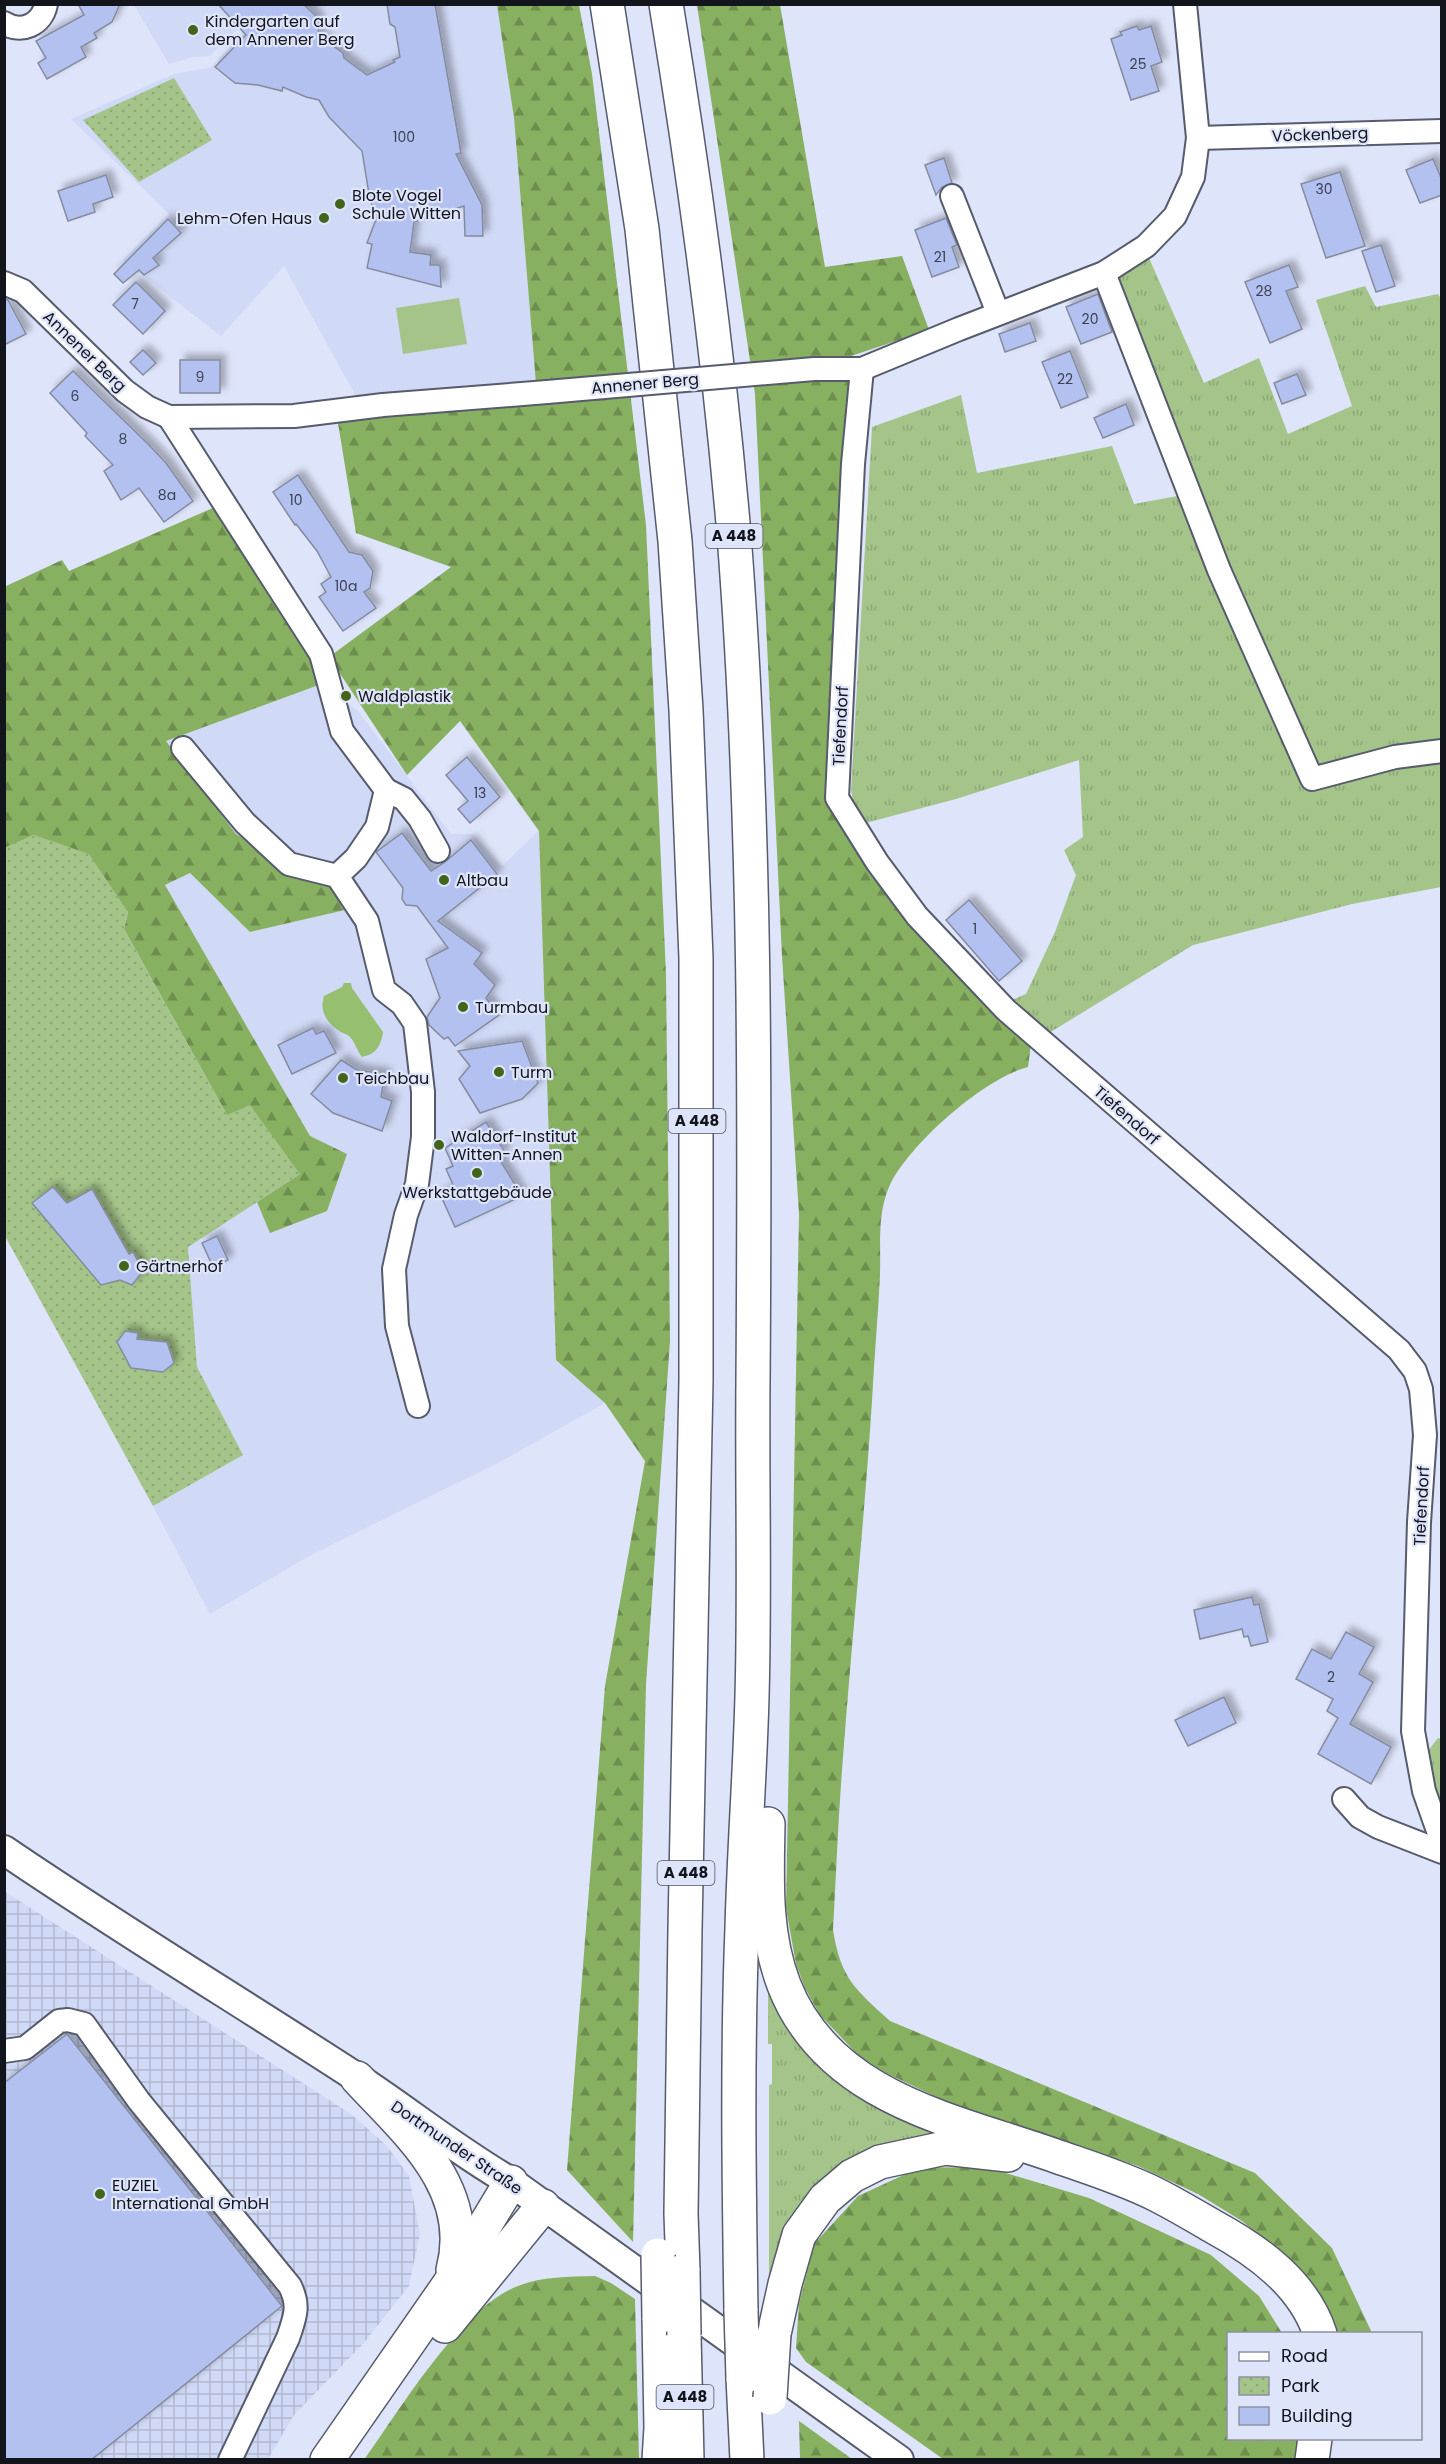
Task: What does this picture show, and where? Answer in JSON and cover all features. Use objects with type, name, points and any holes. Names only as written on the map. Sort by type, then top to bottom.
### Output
[{"type":"highway","name":"A 448","points":[[607,4],[642,229],[674,529],[686,710],[695,946],[696,1380],[681,2214],[671,2263],[671,2326],[687,2460]]},
{"type":"highway","name":"A 448","points":[[666,4],[699,218],[734,537],[744,708],[754,976],[753,1695],[741,1932],[739,2187],[742,2378],[747,2460]]},
{"type":"highway","points":[[753,1695],[768,1792],[767,1908],[773,1946],[784,1986],[807,2027],[836,2061],[884,2094],[938,2118],[1054,2155],[1154,2193],[1235,2238],[1286,2277],[1316,2321],[1319,2332]]},
{"type":"highway","points":[[357,2078],[421,2148],[444,2182],[452,2200],[458,2239],[458,2253],[450,2283]]},
{"type":"highway","points":[[764,2460],[774,2334],[784,2284],[799,2235],[825,2199],[852,2176],[880,2162],[945,2148],[1005,2154],[1092,2183],[1183,2222],[1241,2259],[1274,2289],[1298,2332]]},
{"type":"highway","points":[[327,2460],[450,2283],[511,2182]]},
{"type":"highway","points":[[345,2460],[382,2405],[471,2292],[543,2206]]},
{"type":"highway","points":[[659,2460],[671,2326]]},
{"type":"highway","points":[[1312,2460],[1315,2440]]},
{"type":"highway","points":[[1333,2460],[1334,2440]]},
{"type":"main road","name":"Dortmunder Straße","points":[[4,1850],[108,1920],[357,2078],[486,2168],[511,2182],[899,2460]]},
{"type":"street","points":[[4,23],[19,28],[35,24],[44,13],[46,4]]},
{"type":"street","points":[[1185,4],[1198,138],[1193,177],[1175,216],[1146,246],[1104,273],[1219,570],[1312,779],[1395,757],[1442,751]]},
{"type":"street","name":"Vöckenberg","points":[[1198,138],[1442,131]]},
{"type":"street","points":[[952,196],[998,313]]},
{"type":"street","name":"Annener Berg","points":[[4,283],[23,291],[125,391],[147,407],[169,417],[241,418],[294,416],[383,405],[814,369],[862,369],[998,313],[1104,273]]},
{"type":"street","name":"Tiefendorf","points":[[862,369],[853,464],[837,798],[877,862],[917,916],[1006,1010],[1399,1350],[1415,1371],[1421,1389],[1425,1435],[1419,1522],[1413,1731],[1424,1791],[1442,1842]]},
{"type":"street","points":[[169,417],[321,654],[342,731],[386,789],[404,799],[420,819],[438,851]]},
{"type":"street","points":[[183,747],[245,823],[289,864],[337,876],[367,921],[384,990],[402,1004],[415,1023],[423,1092],[423,1137],[417,1184],[406,1215],[394,1269],[397,1326],[418,1406]]},
{"type":"street","points":[[337,876],[356,858],[378,827],[386,789]]},
{"type":"street","points":[[1344,1799],[1360,1817],[1378,1827],[1442,1852]]},
{"type":"street","points":[[4,2050],[25,2048],[59,2021],[68,2020],[84,2024],[139,2101],[290,2286],[296,2299],[295,2317],[288,2338],[230,2460]]},
{"type":"shaded area","name":"Kindergarten auf dem Annener Berg","points":[[134,5],[262,5],[210,56],[193,57],[169,64]]},
{"type":"shaded area","name":"Blote Vogel Schule Witten","points":[[272,5],[497,5],[514,118],[536,384],[358,400],[284,266],[221,336],[123,260],[169,214],[71,119],[174,74],[210,68]]},
{"type":"shaded area","name":"Waldorf-Institut Witten-Annen","points":[[316,686],[331,692],[358,711],[451,834],[473,834],[502,866],[539,830],[556,1360],[605,1403],[502,1461],[309,1556],[210,1614],[153,1506],[243,1455],[197,1367],[188,1246],[257,1202],[271,1233],[310,1136],[165,885],[190,873],[250,932],[344,910],[332,884],[303,877],[236,834],[165,740]]},
{"type":"shaded area","points":[[344,983],[351,983],[352,988],[383,1032],[377,1048],[367,1056],[362,1057],[349,1036],[332,1025],[323,1012],[324,996],[342,987]]},
{"type":"shaded area","points":[[4,1891],[351,2114],[386,2145],[409,2176],[420,2234],[409,2286],[363,2344],[294,2415],[268,2459],[5,2459]]},
{"type":"green space","points":[[497,5],[579,5],[592,74],[646,525],[666,975],[670,1341],[646,1684],[633,2242],[567,2170],[605,1686],[645,1461],[605,1403],[556,1360],[539,831],[460,721],[407,775],[329,657],[451,567],[356,533],[337,417],[536,384],[514,118]]},
{"type":"green space","points":[[697,5],[780,5],[825,267],[902,256],[929,330],[851,356],[834,808],[989,1010],[1031,1044],[1028,1067],[1010,1074],[969,1099],[929,1134],[898,1171],[885,1198],[880,1230],[880,1275],[869,1447],[839,1810],[833,1930],[840,1960],[851,1982],[890,2021],[1255,2173],[1332,2248],[1372,2332],[1334,2332],[1283,2255],[1242,2221],[1198,2194],[1138,2166],[947,2102],[886,2073],[859,2056],[820,2015],[805,1988],[796,1964],[786,1908],[799,1214],[782,956],[755,394]]},
{"type":"green space","points":[[174,78],[212,140],[139,182],[83,120]]},
{"type":"green space","points":[[1149,258],[1204,383],[1259,358],[1288,434],[1352,406],[1316,300],[1365,286],[1376,307],[1438,294],[1442,300],[1441,887],[1352,904],[1193,945],[1031,1044],[989,1010],[1026,994],[1055,932],[1076,875],[1064,850],[1083,837],[1079,760],[956,799],[858,825],[851,790],[872,427],[961,395],[977,473],[1112,446],[1134,504],[1183,495],[1211,531],[1115,286],[1120,273]]},
{"type":"green space","points":[[459,298],[467,344],[403,354],[396,308]]},
{"type":"green space","points":[[215,507],[313,658],[322,678],[316,686],[166,741],[236,834],[303,877],[332,884],[345,910],[250,932],[190,873],[165,885],[310,1136],[347,1154],[327,1211],[270,1233],[257,1202],[300,1174],[227,1115],[124,929],[128,912],[34,835],[5,848],[4,587],[62,560],[69,571]]},
{"type":"green space","points":[[34,835],[89,854],[128,912],[124,929],[227,1115],[250,1105],[300,1174],[188,1247],[197,1367],[243,1455],[153,1506],[5,1236],[4,848]]},
{"type":"green space","points":[[1438,1738],[1441,1739],[1441,1805],[1424,1756]]},
{"type":"green space","points":[[768,1974],[789,2014],[960,2135],[872,2157],[769,2285],[769,2085],[772,2084],[772,2044],[768,2044]]},
{"type":"green space","points":[[921,2167],[989,2168],[1089,2198],[1211,2255],[1259,2296],[1281,2332],[1227,2332],[1227,2440],[1298,2440],[1296,2459],[943,2459],[806,2362],[796,2348],[799,2304],[814,2244],[858,2196]]},
{"type":"green space","points":[[595,2276],[611,2283],[635,2299],[639,2459],[364,2460],[433,2362],[475,2315],[497,2297],[518,2286],[537,2280]]},
{"type":"green space","points":[[799,2421],[852,2459],[800,2459]]},
{"type":"building","points":[[78,4],[120,4],[112,22],[94,33],[97,38],[81,47],[86,57],[47,79],[38,63],[46,58],[36,41],[84,15]]},
{"type":"building","points":[[218,4],[303,4],[317,17],[319,36],[343,53],[344,58],[367,75],[395,62],[393,60],[400,57],[395,27],[390,24],[387,4],[435,4],[461,153],[456,154],[482,205],[483,236],[465,236],[464,206],[414,222],[410,252],[431,255],[430,265],[440,265],[441,287],[367,268],[372,244],[367,243],[377,217],[370,200],[362,151],[329,117],[319,100],[283,87],[282,91],[258,85],[235,83],[215,67],[246,35]]},
{"type":"building","points":[[1137,26],[1139,30],[1151,26],[1162,62],[1151,66],[1159,91],[1131,100],[1111,39],[1122,35],[1120,32]]},
{"type":"building","points":[[944,158],[952,183],[942,187],[936,195],[925,165]]},
{"type":"building","points":[[1433,159],[1442,180],[1442,195],[1420,203],[1406,170]]},
{"type":"building","points":[[1340,172],[1365,246],[1326,258],[1301,184]]},
{"type":"building","points":[[106,175],[113,197],[93,204],[95,212],[68,221],[58,191]]},
{"type":"building","points":[[946,218],[957,245],[952,247],[959,267],[932,277],[915,230]]},
{"type":"building","points":[[168,219],[181,233],[153,258],[159,265],[144,275],[139,270],[123,283],[114,274]]},
{"type":"building","points":[[1381,245],[1395,286],[1376,292],[1362,251]]},
{"type":"building","points":[[1289,265],[1298,287],[1286,291],[1302,329],[1270,343],[1245,282]]},
{"type":"building","points":[[136,282],[165,311],[143,334],[113,305]]},
{"type":"building","points":[[1098,294],[1112,332],[1081,344],[1066,307]]},
{"type":"building","points":[[4,298],[8,300],[26,334],[4,345]]},
{"type":"building","points":[[1030,323],[1036,341],[1005,352],[999,334]]},
{"type":"building","points":[[143,350],[156,363],[143,375],[130,362]]},
{"type":"building","points":[[1070,351],[1088,397],[1061,408],[1042,362]]},
{"type":"building","points":[[180,360],[220,360],[220,393],[180,393]]},
{"type":"building","points":[[73,371],[166,463],[193,501],[164,522],[139,488],[121,500],[104,471],[113,465],[85,436],[87,433],[50,393]]},
{"type":"building","points":[[1297,374],[1306,395],[1282,404],[1274,383]]},
{"type":"building","points":[[1126,404],[1134,425],[1103,438],[1094,418]]},
{"type":"building","points":[[298,475],[349,552],[362,555],[373,571],[370,588],[364,592],[376,608],[343,631],[319,597],[326,592],[321,584],[331,577],[317,551],[295,525],[273,492]]},
{"type":"building","points":[[467,757],[500,797],[470,823],[458,809],[468,801],[446,775]]},
{"type":"building","points":[[402,833],[431,871],[471,840],[497,874],[438,921],[482,953],[474,964],[495,985],[486,998],[499,1015],[455,1046],[448,1037],[444,1039],[429,1025],[427,1017],[440,998],[426,959],[448,948],[417,906],[406,905],[402,899],[403,888],[376,852]]},
{"type":"building","points":[[969,900],[1022,961],[999,981],[946,920]]},
{"type":"building","points":[[313,1028],[316,1034],[324,1031],[336,1053],[292,1074],[278,1045]]},
{"type":"building","name":"Turm","points":[[522,1041],[538,1083],[522,1099],[480,1113],[459,1079],[470,1066],[458,1051]]},
{"type":"building","points":[[341,1060],[357,1070],[385,1074],[381,1097],[392,1101],[382,1131],[333,1113],[311,1094]]},
{"type":"building","name":"Werkstattgebäude","points":[[486,1122],[505,1152],[498,1157],[522,1196],[455,1227],[440,1194],[454,1187],[446,1169],[453,1166],[445,1148]]},
{"type":"building","points":[[53,1187],[67,1203],[92,1189],[129,1254],[133,1252],[143,1271],[132,1285],[120,1280],[101,1285],[32,1203]]},
{"type":"building","points":[[217,1236],[228,1260],[213,1267],[202,1243]]},
{"type":"building","points":[[125,1331],[138,1333],[137,1339],[167,1342],[174,1363],[163,1372],[131,1368],[117,1342]]},
{"type":"building","points":[[1252,1597],[1254,1605],[1259,1604],[1268,1642],[1251,1646],[1248,1636],[1244,1637],[1242,1629],[1200,1639],[1194,1610]]},
{"type":"building","points":[[1346,1632],[1374,1647],[1359,1674],[1373,1682],[1350,1724],[1391,1747],[1371,1784],[1318,1754],[1338,1718],[1327,1711],[1333,1699],[1296,1679],[1312,1649],[1331,1659]]},
{"type":"building","points":[[1224,1697],[1236,1723],[1188,1746],[1175,1720]]},
{"type":"building","name":"EUZIEL International GmbH","points":[[67,2034],[282,2306],[91,2460],[4,2460],[4,2083]]},
{"type":"place","name":"Kindergarten auf dem Annener Berg","points":[[193,30]]},
{"type":"place","name":"Blote Vogel Schule Witten","points":[[340,204]]},
{"type":"place","name":"Lehm-Ofen Haus","points":[[324,218]]},
{"type":"place","name":"Waldplastik","points":[[346,696]]},
{"type":"place","name":"Altbau","points":[[444,880]]},
{"type":"place","name":"Turmbau","points":[[463,1007]]},
{"type":"place","name":"Turm","points":[[499,1072]]},
{"type":"place","name":"Teichbau","points":[[343,1078]]},
{"type":"place","name":"Waldorf-Institut Witten-Annen","points":[[439,1145]]},
{"type":"place","name":"Werkstattgebäude","points":[[477,1173]]},
{"type":"place","name":"Gärtnerhof","points":[[124,1266]]},
{"type":"place","name":"EUZIEL International GmbH","points":[[100,2194]]}]
